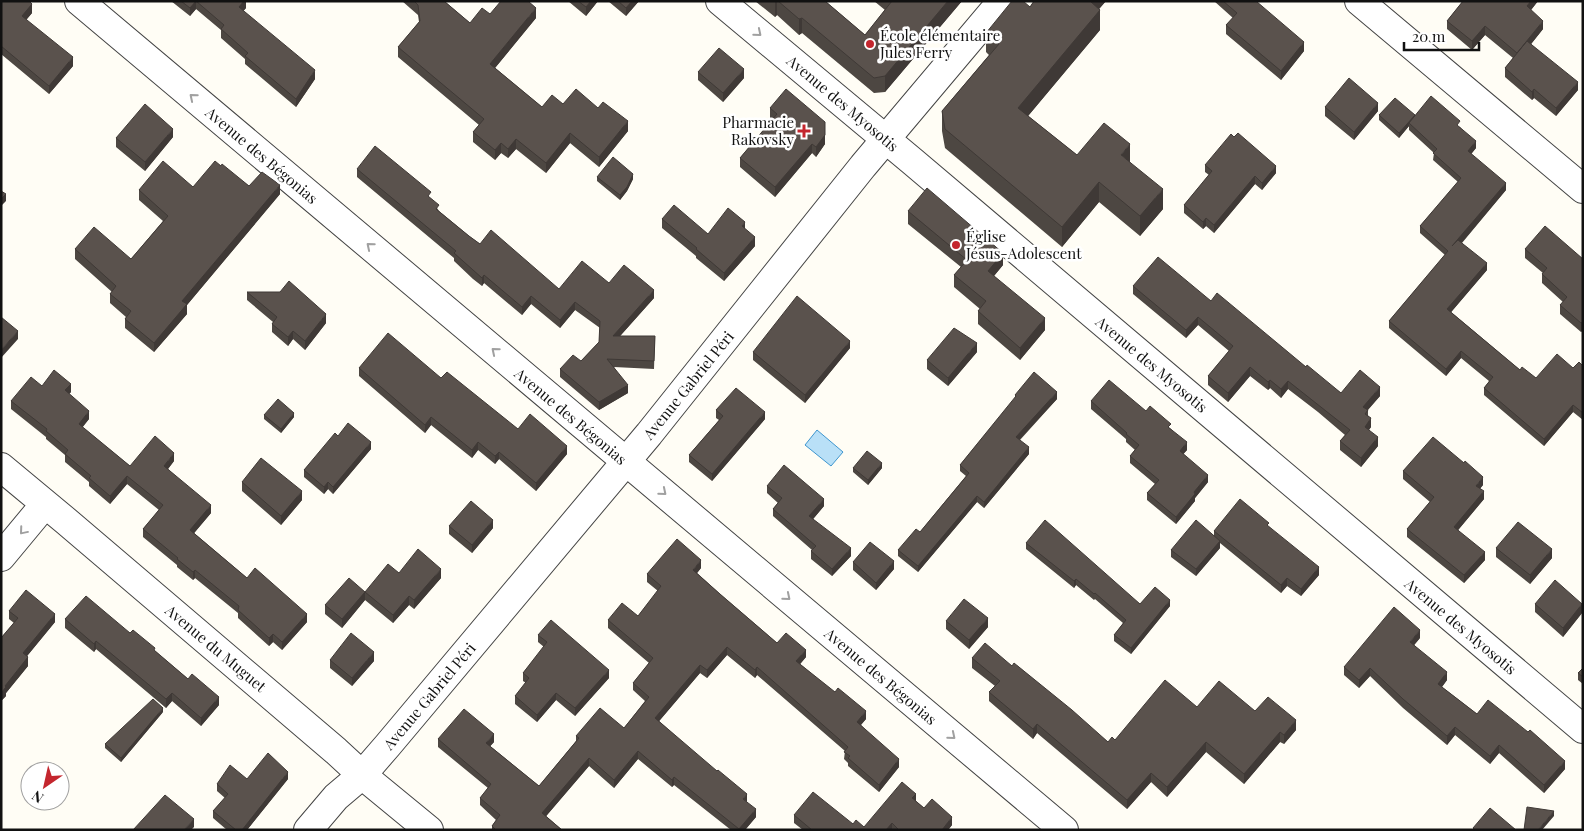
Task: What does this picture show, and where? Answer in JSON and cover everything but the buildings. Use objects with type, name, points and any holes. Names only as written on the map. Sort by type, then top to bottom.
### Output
[{"type":"street","name":"Avenue des Bégonias","points":[[79,1],[1064,830]]},
{"type":"street","name":"Avenue des Myosotis","points":[[720,1],[886,139],[1583,729]]},
{"type":"street","name":"Avenue Gabriel Péri","points":[[308,830],[336,797],[362,775],[626,461],[886,139],[1002,1]]},
{"type":"street","points":[[1359,1],[1583,189]]},
{"type":"street","name":"Avenue du Muguet","points":[[1,468],[429,830]]},
{"type":"street","points":[[1,557],[45,504]]},
{"type":"water","points":[[817,430],[843,452],[831,466],[805,445]]},
{"type":"place","name":"École élémentaire Jules Ferry","points":[[870,44]]},
{"type":"place","name":"Pharmacie Rakovsky","points":[[804,131]]},
{"type":"place","name":"Église Jésus-Adolescent","points":[[956,245]]}]
